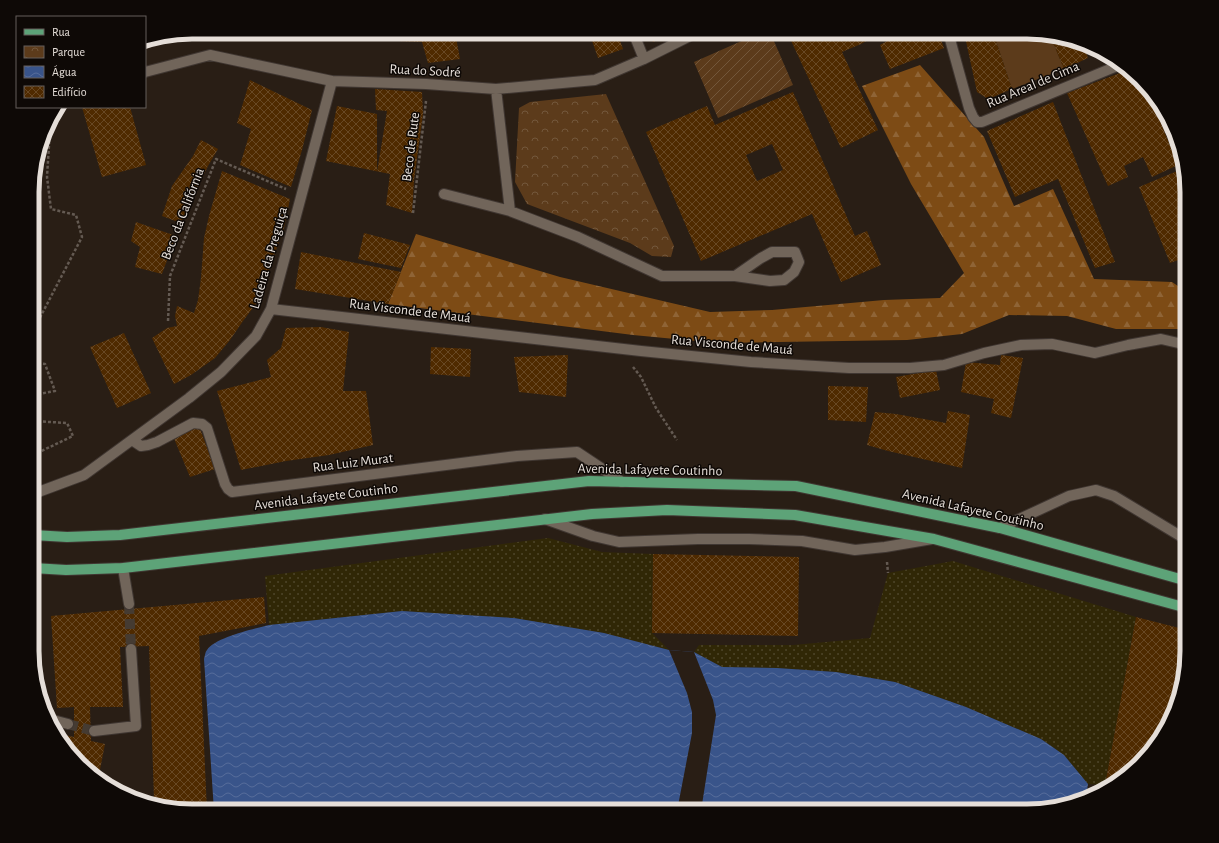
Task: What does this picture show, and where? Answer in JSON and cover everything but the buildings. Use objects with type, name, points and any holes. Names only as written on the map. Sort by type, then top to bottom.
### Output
[{"type":"main road","name":"Avenida Lafayete Coutinho","points":[[39,535],[67,537],[120,535],[589,481],[796,486],[1000,528],[1180,579]]},
{"type":"main road","points":[[39,568],[66,570],[123,568],[545,519],[592,514],[667,510],[795,515],[934,539],[1180,606]]},
{"type":"street","points":[[636,39],[644,59]]},
{"type":"street","name":"Rua do Sodré","points":[[146,72],[210,55],[332,81],[426,84],[496,90],[595,80],[644,59],[684,39]]},
{"type":"street","name":"Rua Areal de Cima","points":[[950,39],[969,108],[973,117],[978,122],[982,122],[1115,67]]},
{"type":"street","name":"Ladeira da Preguiça","points":[[39,492],[84,475],[189,398],[221,372],[256,336],[271,309],[332,81]]},
{"type":"street","points":[[496,90],[510,211]]},
{"type":"street","points":[[444,194],[510,211],[578,237],[662,276],[735,276],[770,281],[784,280],[794,272],[799,262],[795,252],[772,252],[735,276]]},
{"type":"street","name":"Rua Visconde de Mauá","points":[[271,309],[672,354],[751,362],[848,368],[910,368],[944,365],[984,353],[1021,345],[1052,344],[1095,353],[1161,339],[1180,343]]},
{"type":"street","name":"Rua Luiz Murat","points":[[132,440],[141,446],[148,445],[157,442],[193,423],[202,424],[207,428],[225,484],[232,492],[517,456],[577,452],[622,482]]},
{"type":"street","points":[[1000,528],[1069,496],[1096,490],[1114,496],[1180,536]]},
{"type":"street","points":[[545,519],[593,536],[619,542],[749,539],[802,541],[855,550],[934,539]]},
{"type":"street","points":[[123,568],[129,604]]},
{"type":"street","points":[[94,731],[136,726],[131,650]]},
{"type":"street","points":[[56,721],[68,724]]},
{"type":"path","name":"Beco de Rute","points":[[414,213],[419,155],[426,101],[426,84]]},
{"type":"path","points":[[39,319],[82,237],[76,215],[51,209],[47,177],[50,137]]},
{"type":"path","name":"Beco da Califórnia","points":[[168,321],[170,276],[216,159],[301,196]]},
{"type":"path","points":[[39,364],[45,364],[55,391],[39,394]]},
{"type":"path","points":[[632,366],[641,377],[656,408],[677,440]]},
{"type":"path","points":[[39,421],[67,423],[73,436],[39,452]]},
{"type":"path","points":[[39,476],[44,474]]},
{"type":"green space","points":[[746,39],[773,39],[793,85],[718,118],[694,62]]},
{"type":"green space","points":[[995,39],[1037,39],[1053,41],[1064,69],[1012,89]]},
{"type":"green space","points":[[920,65],[984,137],[1014,206],[1053,189],[1094,279],[1172,282],[1180,287],[1180,329],[1116,329],[1067,316],[1009,315],[962,334],[907,340],[717,343],[633,335],[388,304],[416,234],[560,277],[710,312],[772,310],[884,300],[940,298],[964,273],[911,184],[862,86]]},
{"type":"green space","points":[[606,94],[674,246],[671,257],[652,256],[630,243],[527,204],[515,182],[519,108],[530,102]]},
{"type":"sand","points":[[548,538],[602,552],[653,554],[652,633],[669,650],[604,633],[514,618],[402,611],[269,625],[265,576]]},
{"type":"sand","points":[[953,561],[1136,617],[1105,783],[1102,785],[1088,784],[1064,755],[1041,739],[966,707],[895,682],[836,672],[777,668],[722,667],[694,652],[699,645],[793,645],[870,638],[888,573]]},
{"type":"water","points":[[402,611],[514,618],[604,633],[669,650],[694,652],[722,667],[777,668],[836,672],[895,682],[966,707],[1041,739],[1064,755],[1088,784],[1087,792],[1067,799],[1037,804],[214,804],[204,659],[205,653],[212,645],[227,637],[269,625]]},
{"type":"pier","points":[[669,650],[694,652],[713,700],[716,715],[702,804],[678,804],[692,733],[692,712],[687,693]]},
{"type":"tunnel","points":[[129,604],[131,649]]},
{"type":"tunnel","points":[[68,724],[94,731]]}]
